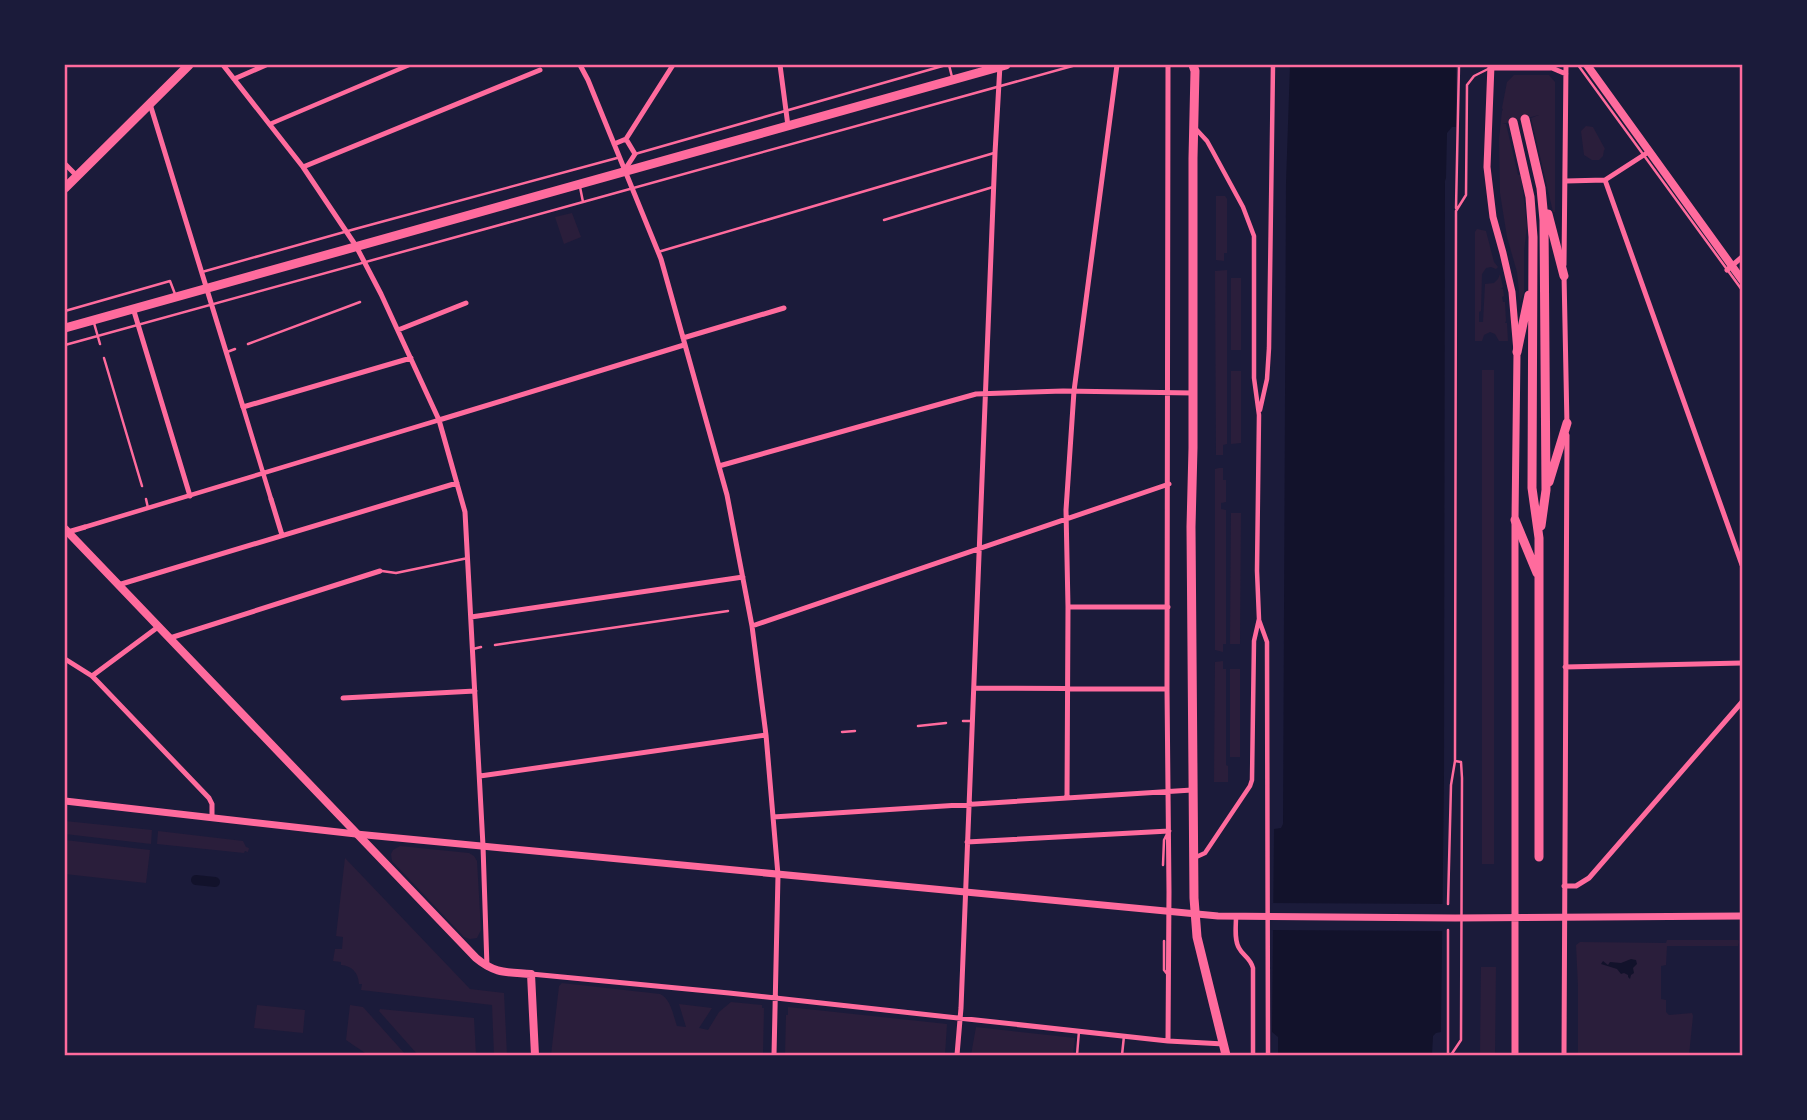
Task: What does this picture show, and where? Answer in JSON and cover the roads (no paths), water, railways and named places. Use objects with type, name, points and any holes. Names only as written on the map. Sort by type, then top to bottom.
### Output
[{"type":"main road","points":[[65,188],[189,65]]},
{"type":"main road","points":[[65,328],[1002,65]]},
{"type":"main road","points":[[1587,65],[1646,153],[1730,268],[1742,280]]},
{"type":"main road","points":[[1195,67],[1191,527],[1194,914],[1197,937],[1226,1055]]},
{"type":"main road","points":[[1525,119],[1564,276]]},
{"type":"main road","points":[[1513,122],[1530,197],[1533,237],[1532,488],[1539,538],[1539,857]]},
{"type":"main road","points":[[1539,538],[1546,490],[1545,245],[1541,188]]},
{"type":"main road","points":[[1517,352],[1532,276]]},
{"type":"main road","points":[[1546,490],[1567,423]]},
{"type":"main road","points":[[1515,520],[1539,578]]},
{"type":"main road","points":[[66,531],[456,938],[487,967],[531,974],[535,1055]]},
{"type":"street","points":[[223,65],[303,167],[356,246],[439,420],[465,512],[480,776],[487,967]]},
{"type":"street","points":[[234,79],[267,65]]},
{"type":"street","points":[[270,124],[409,65]]},
{"type":"street","points":[[580,65],[658,252],[727,495],[743,577],[746,608],[752,626],[774,817],[778,874],[774,1055]]},
{"type":"street","points":[[614,144],[626,139],[673,65]]},
{"type":"street","points":[[780,65],[788,126]]},
{"type":"street","points":[[957,1055],[975,688],[993,187],[1002,65]]},
{"type":"street","points":[[1067,797],[1066,520],[1074,391],[1117,65]]},
{"type":"street","points":[[1168,65],[1168,1041]]},
{"type":"street","points":[[1259,415],[1267,379],[1268,358],[1273,65]]},
{"type":"street","points":[[1564,1055],[1566,65]]},
{"type":"street","points":[[1516,1055],[1517,352],[1512,292],[1493,217],[1487,167],[1492,66],[1552,68],[1566,74]]},
{"type":"street","points":[[303,167],[541,70]]},
{"type":"street","points":[[150,104],[282,535]]},
{"type":"street","points":[[1193,126],[1212,150],[1243,207],[1254,236],[1254,378],[1259,415],[1259,619],[1254,641],[1252,780],[1205,853],[1193,858]]},
{"type":"street","points":[[624,171],[635,154],[626,139]]},
{"type":"street","points":[[1566,181],[1605,180],[1646,153]]},
{"type":"street","points":[[65,164],[76,176]]},
{"type":"street","points":[[1605,180],[1742,565]]},
{"type":"street","points":[[1730,268],[1742,257]]},
{"type":"street","points":[[398,330],[466,303]]},
{"type":"street","points":[[133,308],[190,496]]},
{"type":"street","points":[[66,531],[439,420],[784,308]]},
{"type":"street","points":[[243,407],[411,358]]},
{"type":"street","points":[[719,466],[985,392],[1193,393]]},
{"type":"street","points":[[118,585],[457,483]]},
{"type":"street","points":[[752,626],[1169,484]]},
{"type":"street","points":[[169,638],[380,571]]},
{"type":"street","points":[[471,617],[743,577]]},
{"type":"street","points":[[1068,607],[1168,607]]},
{"type":"street","points":[[1259,619],[1267,642],[1268,1055]]},
{"type":"street","points":[[92,676],[158,627]]},
{"type":"street","points":[[65,659],[92,676],[209,798],[212,818]]},
{"type":"street","points":[[1565,667],[1742,663]]},
{"type":"street","points":[[975,688],[1167,689]]},
{"type":"street","points":[[343,698],[475,691]]},
{"type":"street","points":[[1564,886],[1576,886],[1589,878],[1742,702]]},
{"type":"street","points":[[480,776],[766,735]]},
{"type":"street","points":[[774,817],[1192,790]]},
{"type":"street","points":[[65,801],[356,834],[1236,917],[1742,916]]},
{"type":"street","points":[[967,842],[1169,831]]},
{"type":"street","points":[[1236,917],[1239,948],[1253,968],[1253,1055]]},
{"type":"street","points":[[531,974],[1168,1041],[1224,1044]]},
{"type":"lane","points":[[635,154],[947,65],[953,80]]},
{"type":"lane","points":[[65,345],[1076,65]]},
{"type":"lane","points":[[1448,904],[1451,785],[1455,761],[1458,65]]},
{"type":"lane","points":[[1577,65],[1646,153]]},
{"type":"lane","points":[[1456,211],[1466,195],[1467,85],[1474,76],[1492,66]]},
{"type":"lane","points":[[658,252],[995,153]]},
{"type":"lane","points":[[202,272],[619,158]]},
{"type":"lane","points":[[579,184],[583,202]]},
{"type":"lane","points":[[884,220],[993,187]]},
{"type":"lane","points":[[1730,268],[1742,290]]},
{"type":"lane","points":[[65,311],[170,281],[176,296]]},
{"type":"lane","points":[[374,297],[381,294]]},
{"type":"lane","points":[[248,344],[360,302]]},
{"type":"lane","points":[[93,320],[100,344]]},
{"type":"lane","points":[[227,352],[235,349]]},
{"type":"lane","points":[[104,358],[142,486]]},
{"type":"lane","points":[[146,499],[148,508]]},
{"type":"lane","points":[[380,571],[396,573],[468,558]]},
{"type":"lane","points":[[495,645],[728,611]]},
{"type":"lane","points":[[473,649],[481,648]]},
{"type":"lane","points":[[963,721],[973,720]]},
{"type":"lane","points":[[918,726],[946,723]]},
{"type":"lane","points":[[842,732],[855,731]]},
{"type":"lane","points":[[1450,1055],[1461,1040],[1458,918],[1462,778],[1461,762],[1455,761]]},
{"type":"lane","points":[[1163,866],[1164,839],[1169,831]]},
{"type":"lane","points":[[1448,930],[1450,1055]]},
{"type":"lane","points":[[1164,941],[1164,970],[1169,975]]},
{"type":"lane","points":[[1077,1055],[1079,1031]]},
{"type":"lane","points":[[1122,1055],[1124,1036]]},
{"type":"waterway","points":[[196,880],[215,882]]}]
